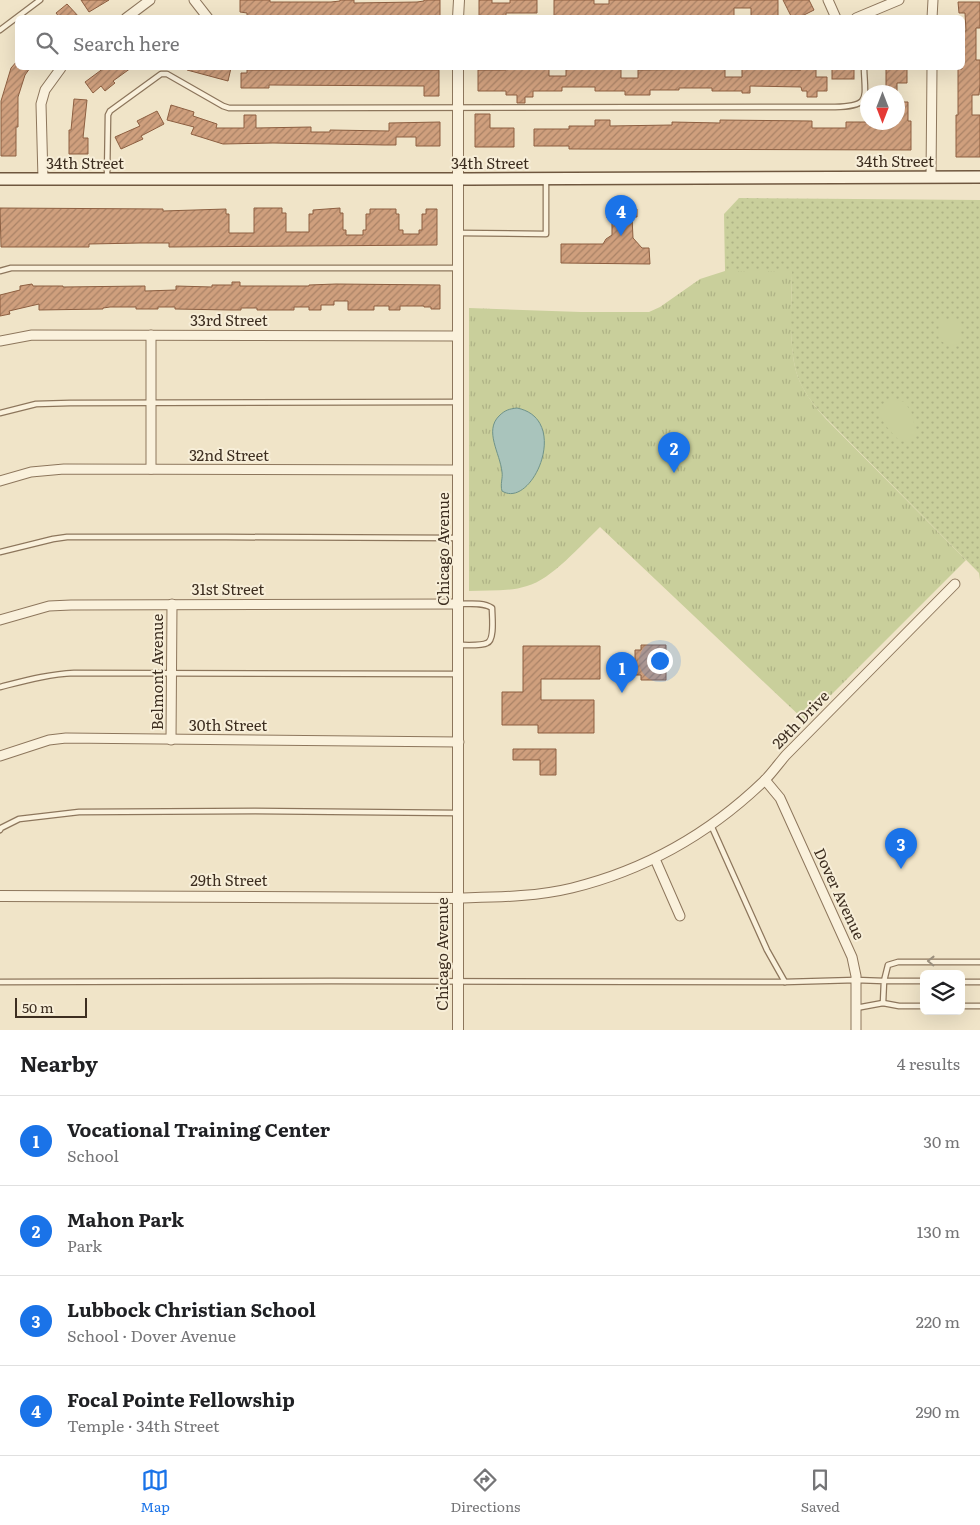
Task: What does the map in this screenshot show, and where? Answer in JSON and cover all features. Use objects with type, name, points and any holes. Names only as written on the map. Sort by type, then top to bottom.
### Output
[{"type":"main road","name":"34th Street","points":[[0,180],[458,180],[980,176]]},
{"type":"street","points":[[130,15],[150,0]]},
{"type":"street","points":[[194,0],[206,15]]},
{"type":"street","points":[[458,15],[459,0]]},
{"type":"street","points":[[828,0],[835,15]]},
{"type":"street","points":[[864,15],[899,0]]},
{"type":"street","points":[[932,0],[932,15]]},
{"type":"street","points":[[43,180],[41,104],[45,90],[60,70]]},
{"type":"street","name":"Chicago Avenue","points":[[458,70],[458,1030]]},
{"type":"street","points":[[931,177],[932,70]]},
{"type":"street","name":"33rd Street","points":[[0,341],[32,335],[458,336]]},
{"type":"street","points":[[151,335],[151,469]]},
{"type":"street","name":"32nd Street","points":[[0,481],[31,472],[64,469],[458,470]]},
{"type":"street","name":"29th Drive","points":[[458,898],[501,897],[572,888],[619,874],[655,859],[711,825],[765,780],[786,755],[955,584]]},
{"type":"street","name":"Belmont Avenue","points":[[171,740],[172,604]]},
{"type":"street","name":"31st Street","points":[[0,620],[49,606],[459,604]]},
{"type":"street","name":"30th Street","points":[[0,756],[49,740],[66,738],[458,742]]},
{"type":"street","name":"Dover Avenue","points":[[765,780],[780,798],[852,957],[856,980],[856,1030]]},
{"type":"street","points":[[655,859],[680,916]]},
{"type":"street","name":"29th Street","points":[[0,896],[458,898]]},
{"type":"lane","points":[[20,15],[40,0]]},
{"type":"lane","points":[[0,30],[15,19]]},
{"type":"lane","points":[[107,180],[108,116],[110,111],[161,74],[168,74],[222,106],[229,108],[854,107],[862,101],[864,95],[864,70]]},
{"type":"lane","points":[[458,233],[546,234],[546,179]]},
{"type":"lane","points":[[0,271],[11,268],[458,268]]},
{"type":"lane","points":[[0,413],[36,404],[458,402]]},
{"type":"lane","points":[[0,552],[67,537],[458,538]]},
{"type":"lane","points":[[458,645],[487,644],[491,640],[492,634],[492,608],[482,605],[459,604]]},
{"type":"lane","points":[[0,687],[25,680],[62,674],[171,672],[459,674]]},
{"type":"lane","points":[[0,830],[19,819],[78,812],[458,813]]},
{"type":"lane","points":[[711,825],[767,950],[785,982]]},
{"type":"lane","points":[[883,1003],[884,981],[888,965],[923,961],[980,962]]},
{"type":"lane","points":[[0,982],[785,982],[856,980],[920,982]]},
{"type":"lane","points":[[965,982],[980,982]]},
{"type":"lane","points":[[856,1008],[883,1003],[899,1006],[920,1006]]},
{"type":"lane","points":[[965,1006],[980,1006]]},
{"type":"green space","points":[[739,198],[980,200],[980,580],[979,573],[821,413],[806,393],[799,380],[793,355],[791,326],[792,271],[725,271],[724,214]]},
{"type":"green space","points":[[725,271],[792,271],[791,328],[793,357],[805,392],[826,419],[966,560],[805,721],[600,527],[566,561],[546,577],[536,582],[513,589],[469,591],[469,308],[581,312],[649,312],[660,307],[700,279]]},
{"type":"green space","points":[[953,319],[959,323],[959,343],[948,345],[939,339],[940,320]]},
{"type":"green space","points":[[894,399],[904,402],[911,411],[916,431],[915,436],[909,442],[900,441],[885,425],[882,418],[881,407],[885,402]]},
{"type":"water","points":[[517,408],[533,416],[542,428],[544,444],[541,461],[534,476],[525,488],[514,493],[502,491],[501,465],[494,442],[493,428],[501,414],[507,410]]},
{"type":"building","points":[[81,0],[109,0],[89,12]]},
{"type":"building","points":[[240,0],[331,2],[354,0],[354,3],[440,0],[440,15],[247,15],[247,13],[240,12]]},
{"type":"building","points":[[479,0],[492,0],[492,3],[510,3],[510,0],[537,0],[537,13],[479,15]]},
{"type":"building","points":[[554,0],[594,0],[594,4],[609,4],[609,0],[778,0],[778,15],[751,15],[751,8],[734,8],[734,15],[554,15]]},
{"type":"building","points":[[783,0],[809,0],[814,10],[804,15],[790,15]]},
{"type":"building","points":[[958,2],[980,2],[980,28],[976,28],[976,60],[980,60],[980,85],[979,95],[972,95],[972,115],[980,115],[980,157],[956,157],[958,70],[965,70],[966,31],[965,13],[959,13]]},
{"type":"building","points":[[67,4],[77,15],[58,15],[56,13]]},
{"type":"building","points":[[15,63],[15,70],[29,70],[25,75],[18,97],[16,156],[1,156],[1,101],[11,68]]},
{"type":"building","points":[[101,70],[128,70],[113,81],[115,83],[105,91],[101,86],[93,93],[85,82]]},
{"type":"building","points":[[187,70],[231,70],[228,81]]},
{"type":"building","points":[[247,70],[439,70],[439,96],[424,96],[424,86],[269,85],[269,88],[241,88],[241,73],[247,73]]},
{"type":"building","points":[[478,70],[549,70],[549,76],[566,76],[566,70],[621,70],[621,78],[638,78],[638,70],[725,70],[725,77],[742,77],[742,70],[816,70],[816,77],[827,77],[827,91],[817,91],[817,97],[807,97],[807,91],[802,91],[801,87],[750,86],[750,93],[742,93],[742,91],[712,91],[712,88],[679,88],[679,90],[650,90],[650,95],[625,95],[625,91],[595,91],[595,87],[562,87],[562,91],[533,91],[533,97],[525,97],[525,103],[517,103],[517,95],[506,95],[506,91],[478,91]]},
{"type":"building","points":[[832,70],[854,70],[854,79],[832,79]]},
{"type":"building","points":[[886,70],[907,70],[907,83],[897,83],[897,85],[886,85]]},
{"type":"building","points":[[74,99],[87,100],[83,138],[88,138],[88,154],[69,154],[69,130],[71,130]]},
{"type":"building","points":[[905,102],[908,102],[908,121],[911,121],[911,150],[569,149],[569,146],[534,146],[534,129],[569,129],[569,126],[595,126],[595,120],[610,120],[610,126],[672,125],[672,122],[720,123],[720,120],[812,121],[812,128],[846,128],[846,122],[860,122],[860,130],[905,130]]},
{"type":"building","points":[[171,105],[194,112],[193,116],[217,124],[216,128],[244,128],[244,115],[256,115],[256,128],[311,127],[311,132],[330,132],[330,130],[389,131],[389,123],[440,122],[440,146],[416,146],[416,137],[396,137],[396,145],[223,144],[191,134],[194,127],[167,120]]},
{"type":"building","points":[[157,111],[164,124],[141,136],[143,139],[121,149],[115,137],[140,126],[137,121]]},
{"type":"building","points":[[475,114],[490,114],[490,128],[514,128],[514,147],[475,147]]},
{"type":"building","points":[[0,208],[163,209],[163,211],[226,209],[226,214],[229,214],[229,233],[254,233],[254,208],[282,208],[282,213],[286,213],[286,232],[309,232],[309,214],[313,214],[313,210],[340,208],[340,213],[343,213],[343,230],[346,230],[346,235],[363,235],[363,230],[366,230],[366,214],[370,214],[370,209],[396,209],[396,214],[399,214],[399,230],[403,230],[403,234],[419,234],[419,230],[422,230],[422,214],[426,214],[426,209],[437,209],[437,245],[169,247],[169,243],[140,243],[89,244],[89,247],[1,247]]},
{"type":"building","points":[[607,209],[637,209],[637,217],[632,217],[633,238],[642,248],[649,248],[650,264],[561,263],[561,244],[603,244],[612,235],[612,217],[607,218]]},
{"type":"building","points":[[232,282],[240,282],[240,286],[336,284],[440,285],[440,309],[431,309],[431,307],[424,306],[400,306],[400,310],[389,310],[389,306],[374,306],[374,310],[348,310],[348,301],[334,301],[334,305],[321,305],[321,310],[309,310],[309,307],[294,307],[294,310],[241,308],[241,310],[230,310],[175,309],[175,307],[136,309],[136,307],[110,307],[103,309],[39,310],[39,304],[9,311],[10,314],[0,316],[0,295],[20,290],[20,286],[32,284],[33,286],[63,287],[145,286],[145,291],[176,290],[176,286],[212,287],[212,285],[232,285]]},
{"type":"building","points":[[641,645],[666,645],[666,680],[641,680],[641,675],[635,675],[635,650],[641,650]]},
{"type":"building","points":[[523,646],[600,646],[600,679],[541,679],[541,700],[594,700],[594,733],[538,733],[538,725],[502,725],[502,692],[523,692]]},
{"type":"building","points":[[513,749],[556,749],[556,775],[540,775],[540,760],[513,760]]},
{"type":"place","name":"Focal Pointe Fellowship","points":[[621,236]]},
{"type":"place","name":"Mahon Park","points":[[674,473]]},
{"type":"place","name":"Vocational Training Center","points":[[622,693]]},
{"type":"place","name":"Lubbock Christian School","points":[[901,869]]}]
